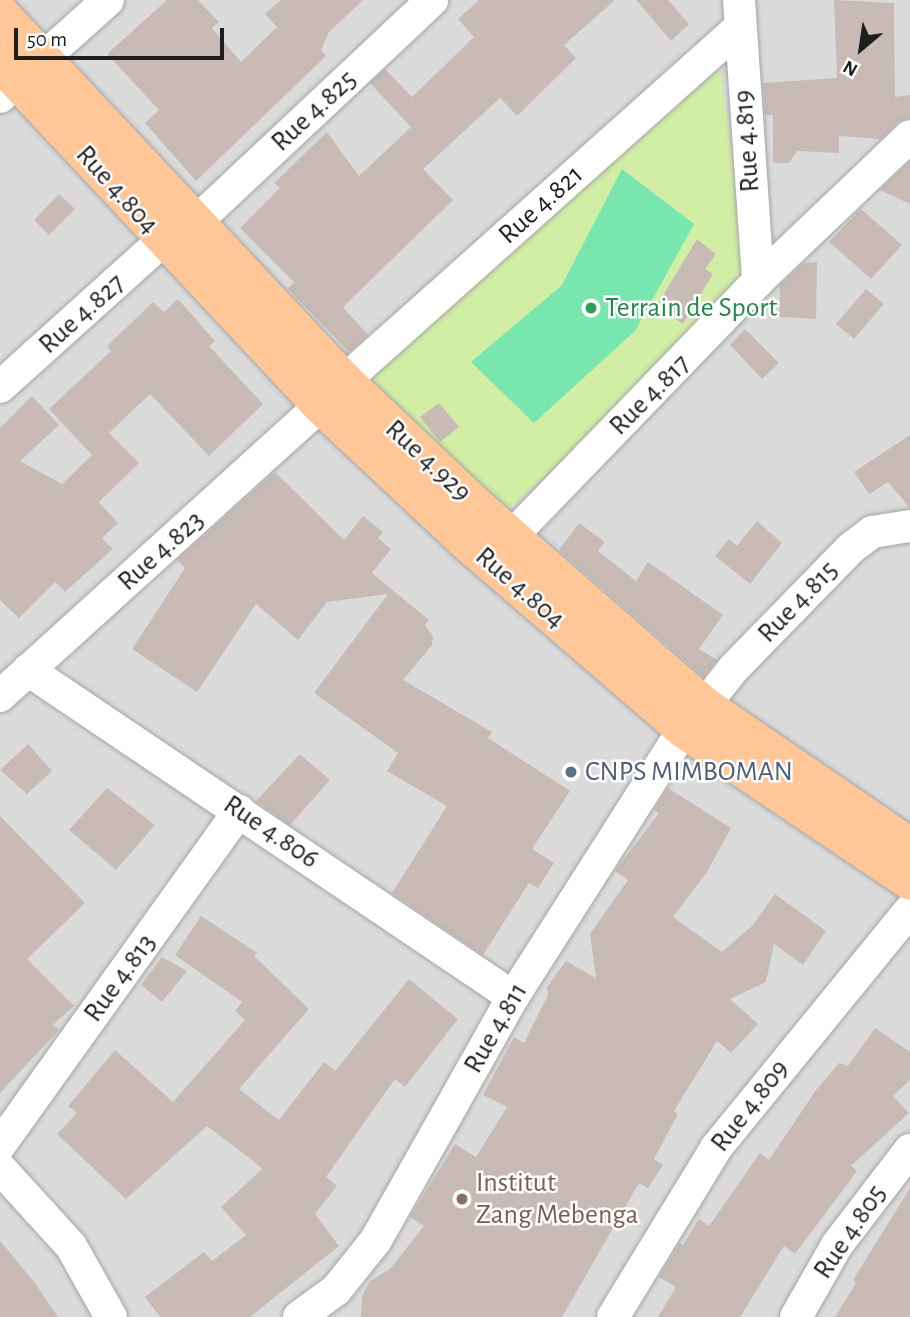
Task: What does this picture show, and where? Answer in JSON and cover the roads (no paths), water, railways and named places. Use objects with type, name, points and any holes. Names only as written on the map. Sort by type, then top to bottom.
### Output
[{"type":"main road","name":"Rue 4.929","points":[[0,14],[15,75],[196,222],[333,393],[511,537],[694,718],[910,847]]},
{"type":"main road","name":"Rue 4.804","points":[[15,75],[163,240],[333,393],[464,539],[910,881]]},
{"type":"street","points":[[15,75],[108,0]]},
{"type":"street","name":"Rue 4.825","points":[[196,222],[432,0]]},
{"type":"street","name":"Rue 4.819","points":[[738,15],[758,281]]},
{"type":"street","name":"Rue 4.821","points":[[333,393],[738,15]]},
{"type":"street","name":"Rue 4.817","points":[[511,537],[758,281],[910,136]]},
{"type":"street","name":"Rue 4.827","points":[[0,387],[163,240]]},
{"type":"street","name":"Rue 4.823","points":[[0,696],[333,393]]},
{"type":"street","name":"Rue 4.815","points":[[694,718],[733,668],[851,548],[872,532],[910,526]]},
{"type":"street","name":"Rue 4.806","points":[[28,670],[513,997]]},
{"type":"street","name":"Rue 4.811","points":[[299,1317],[336,1290],[376,1240],[513,997],[694,718]]},
{"type":"street","name":"Rue 4.813","points":[[0,1145],[239,811]]},
{"type":"street","name":"Rue 4.809","points":[[613,1317],[716,1148],[910,910]]},
{"type":"street","name":"Rue 4.805","points":[[796,1317],[837,1245],[910,1150]]},
{"type":"street","points":[[0,1168],[71,1246],[111,1317]]},
{"type":"place","name":"Terrain de Sport","points":[[591,308]]},
{"type":"place","name":"CNPS MIMBOMAN","points":[[571,772]]},
{"type":"place","name":"Institut Zang Mebenga","points":[[462,1199]]}]
